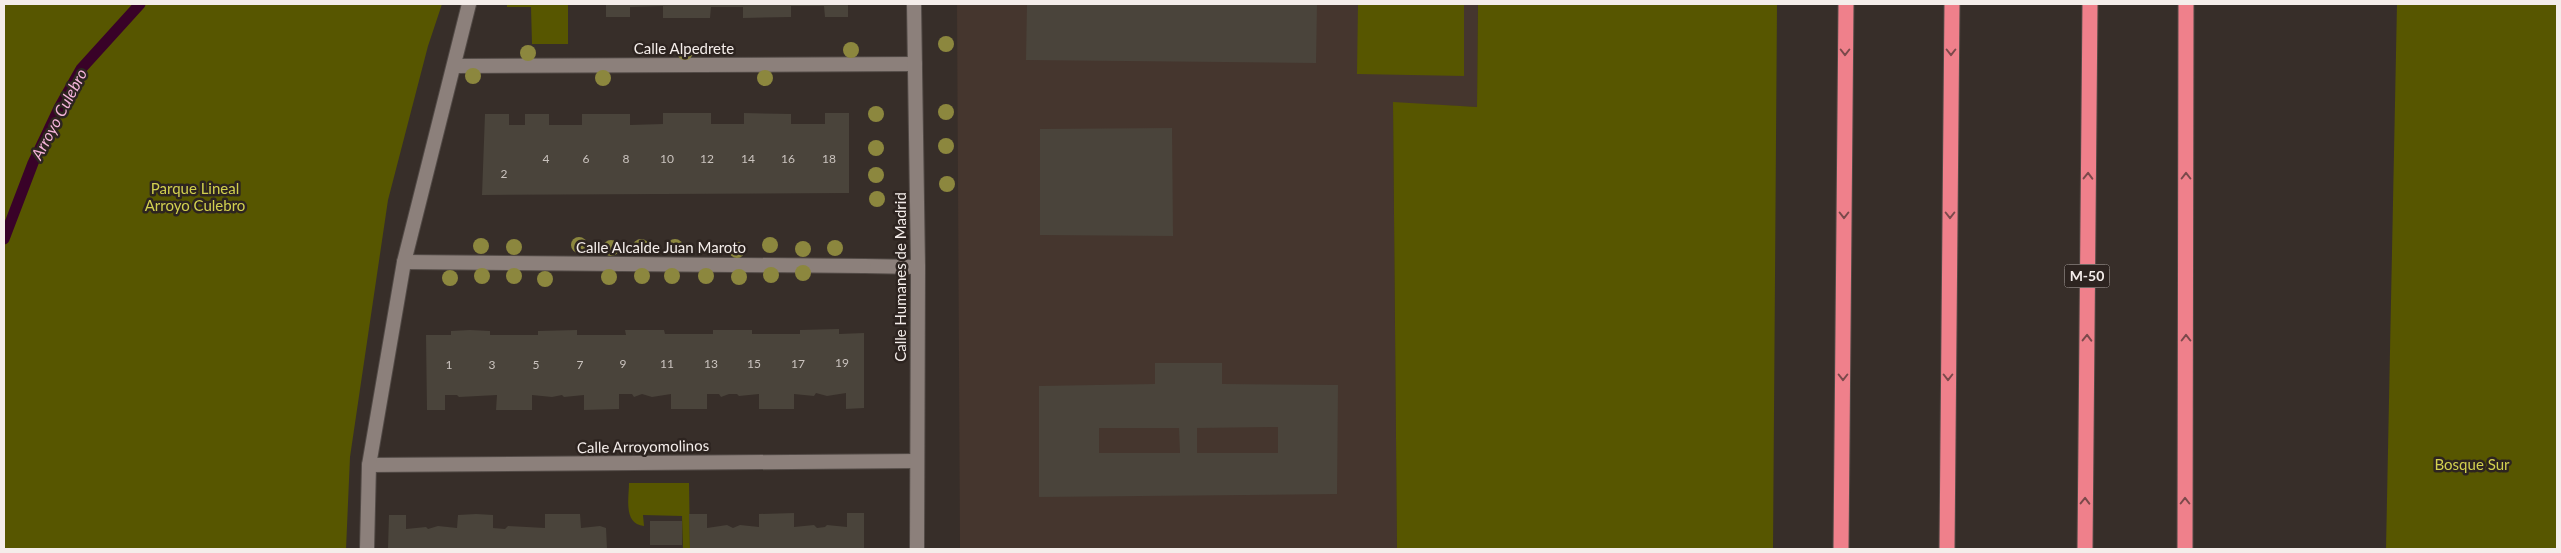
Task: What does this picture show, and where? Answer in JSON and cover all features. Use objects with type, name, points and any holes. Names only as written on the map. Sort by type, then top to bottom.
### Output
[{"type":"highway","points":[[1841,549],[1846,4]]},
{"type":"highway","points":[[1947,549],[1952,4]]},
{"type":"highway","name":"M-50","points":[[2085,549],[2090,4]]},
{"type":"highway","points":[[2185,549],[2186,4]]},
{"type":"street","points":[[367,549],[369,465],[404,262],[469,4]]},
{"type":"street","name":"Calle Humanes de Madrid","points":[[914,4],[918,266],[917,549]]},
{"type":"street","name":"Calle Alpedrete","points":[[454,66],[915,64]]},
{"type":"street","name":"Calle Alcalde Juan Maroto","points":[[404,262],[918,266]]},
{"type":"street","name":"Calle Arroyomolinos","points":[[369,465],[917,460]]},
{"type":"shaded area","points":[[957,4],[1478,4],[1477,107],[1393,103],[1397,549],[960,549]]},
{"type":"green space","name":"Parque Lineal Arroyo Culebro","points":[[4,4],[442,4],[428,46],[388,200],[350,457],[346,549],[4,549]]},
{"type":"green space","points":[[507,4],[568,4],[568,44],[532,44],[531,7],[507,7]]},
{"type":"green space","points":[[1358,4],[1464,4],[1464,76],[1357,74]]},
{"type":"green space","points":[[1478,4],[1777,4],[1773,549],[1397,549],[1393,102],[1477,107]]},
{"type":"green space","name":"Bosque Sur","points":[[2397,4],[2557,4],[2557,549],[2386,549]]},
{"type":"green space","points":[[629,483],[689,483],[690,549],[683,549],[682,516],[643,515],[644,526],[633,521],[628,503]]},
{"type":"building","points":[[606,4],[848,4],[848,17],[825,17],[824,6],[791,6],[791,17],[743,18],[743,7],[711,7],[710,18],[663,18],[663,6],[630,7],[630,17],[606,17]]},
{"type":"building","points":[[1027,4],[1317,4],[1316,63],[1026,60]]},
{"type":"building","points":[[663,113],[711,113],[711,124],[744,124],[744,113],[791,114],[791,124],[825,124],[825,113],[849,113],[849,193],[482,195],[485,114],[509,114],[509,125],[525,125],[525,114],[549,114],[549,125],[582,125],[582,114],[630,114],[630,125],[663,124]]},
{"type":"building","points":[[1172,128],[1173,236],[1040,235],[1040,129]]},
{"type":"building","points":[[839,329],[839,334],[864,333],[864,408],[846,409],[846,393],[827,396],[816,393],[814,396],[794,394],[794,409],[759,409],[759,394],[739,396],[737,394],[729,394],[721,397],[719,394],[707,394],[707,409],[671,409],[671,394],[652,397],[642,394],[634,397],[632,394],[619,394],[619,409],[584,410],[584,395],[552,397],[532,395],[532,410],[496,410],[497,395],[459,397],[457,395],[445,395],[445,410],[427,410],[426,335],[451,335],[451,331],[470,330],[490,331],[490,335],[538,335],[538,331],[577,330],[577,335],[626,335],[625,330],[664,330],[665,334],[713,334],[713,330],[752,330],[752,334],[800,334],[800,330]]},
{"type":"building","points":[[1155,363],[1222,363],[1222,384],[1338,385],[1337,494],[1039,497],[1039,386],[1155,384]],"holes":[[[1278,427],[1278,453],[1197,453],[1197,428]],[[1099,428],[1179,428],[1180,453],[1099,453]]]},
{"type":"building","points":[[794,513],[794,527],[814,525],[817,528],[827,525],[847,527],[847,513],[864,513],[864,549],[690,549],[689,514],[707,514],[707,528],[727,525],[733,528],[740,525],[759,527],[759,514]]},
{"type":"building","points":[[545,514],[580,514],[581,528],[600,526],[606,528],[607,549],[388,549],[389,515],[406,515],[406,529],[426,527],[428,529],[438,526],[457,528],[458,515],[493,515],[493,528],[505,529],[508,526],[545,528]]},
{"type":"building","points":[[650,521],[682,521],[682,545],[650,545]]},
{"type":"waterway","name":"Arroyo Culebro","points":[[4,239],[33,163],[59,108],[81,69],[140,4]]}]
